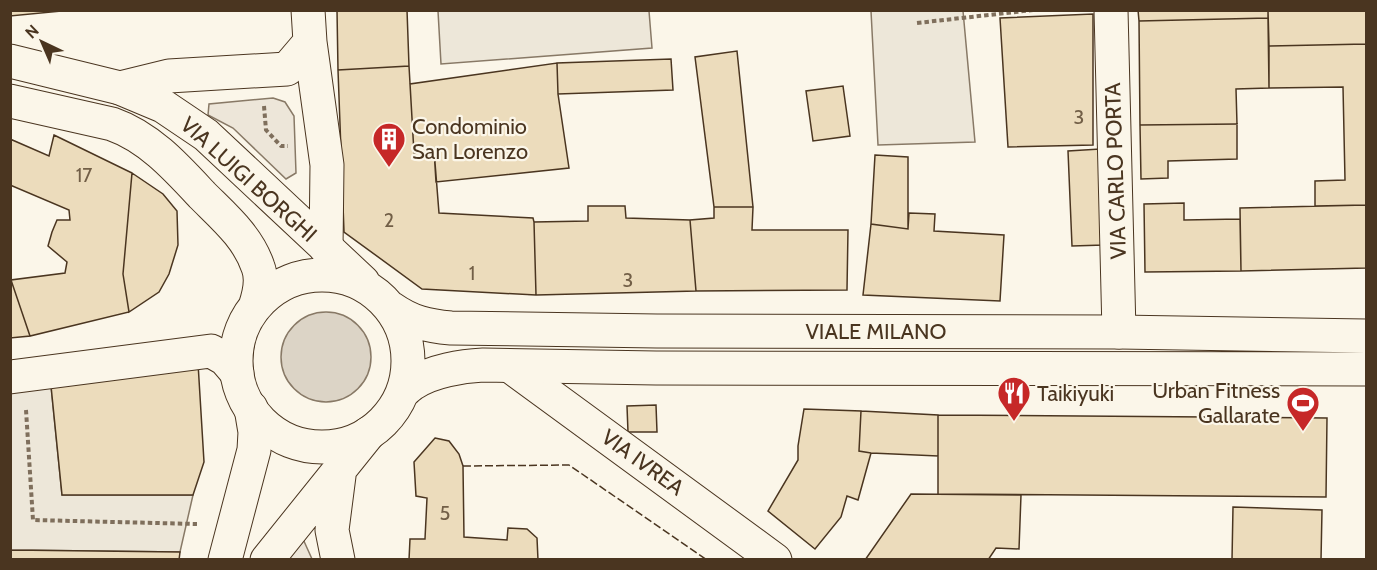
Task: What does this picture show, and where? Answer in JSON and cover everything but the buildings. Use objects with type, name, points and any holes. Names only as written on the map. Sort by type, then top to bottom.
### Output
[{"type":"street","name":"VIA CARLO PORTA","points":[[1111,10],[1119,332]]},
{"type":"street","points":[[120,88],[169,76],[287,69],[309,26]]},
{"type":"street","points":[[309,26],[327,165],[326,248]]},
{"type":"street","name":"VIA LUIGI BORGHI","points":[[10,61],[120,88],[164,106],[206,135],[381,299]]},
{"type":"street","name":"VIA LUIGI BORGHI","points":[[10,101],[124,128],[165,157],[246,240],[259,269],[261,282],[255,308]]},
{"type":"street","points":[[267,560],[340,468],[369,434],[389,416],[403,392],[408,372],[408,352],[401,326],[381,299],[353,280],[326,274],[312,275],[292,280],[268,293],[248,318],[240,335],[236,354],[237,373],[242,391],[258,418],[272,431],[301,444],[327,447],[351,442],[369,434]]},
{"type":"street","name":"VIALE MILANO","points":[[381,299],[408,319],[429,326],[451,328],[1119,332],[1366,336]]},
{"type":"street","points":[[17,376],[211,351],[225,359],[237,373]]},
{"type":"street","name":"VIALE MILANO","points":[[403,392],[414,382],[471,365],[691,368],[1366,369]]},
{"type":"street","name":"VIA IVREA","points":[[510,366],[775,560]]},
{"type":"street","points":[[225,560],[254,450],[255,432],[251,408]]},
{"type":"street","points":[[338,560],[332,530],[340,468]]},
{"type":"path","points":[[917,23],[1033,10]]},
{"type":"path","points":[[263,100],[266,130],[281,146],[297,148]]},
{"type":"path","points":[[17,376],[33,520],[234,525]]},
{"type":"shaded area","points":[[438,11],[649,11],[652,48],[441,64]]},
{"type":"shaded area","points":[[871,11],[963,11],[975,142],[878,145]]},
{"type":"shaded area","points":[[273,98],[285,102],[294,116],[296,173],[286,179],[233,128],[208,115],[209,104]]},
{"type":"shaded area","points":[[317,312],[335,312],[351,319],[364,332],[371,348],[371,366],[364,382],[351,395],[335,402],[317,402],[301,395],[288,382],[281,366],[281,348],[288,332],[301,319]]},
{"type":"shaded area","points":[[51,386],[62,495],[193,495],[180,552],[11,550],[10,392]]},
{"type":"shaded area","points":[[303,539],[312,559],[289,559]]},
{"type":"fence","points":[[463,466],[569,465],[707,560]]},
{"type":"place","name":"Condominio San Lorenzo","points":[[389,168]]},
{"type":"place","name":"Taikiyuki","points":[[1014,422]]},
{"type":"place","name":"Urban Fitness Gallarate","points":[[1303,432]]}]
